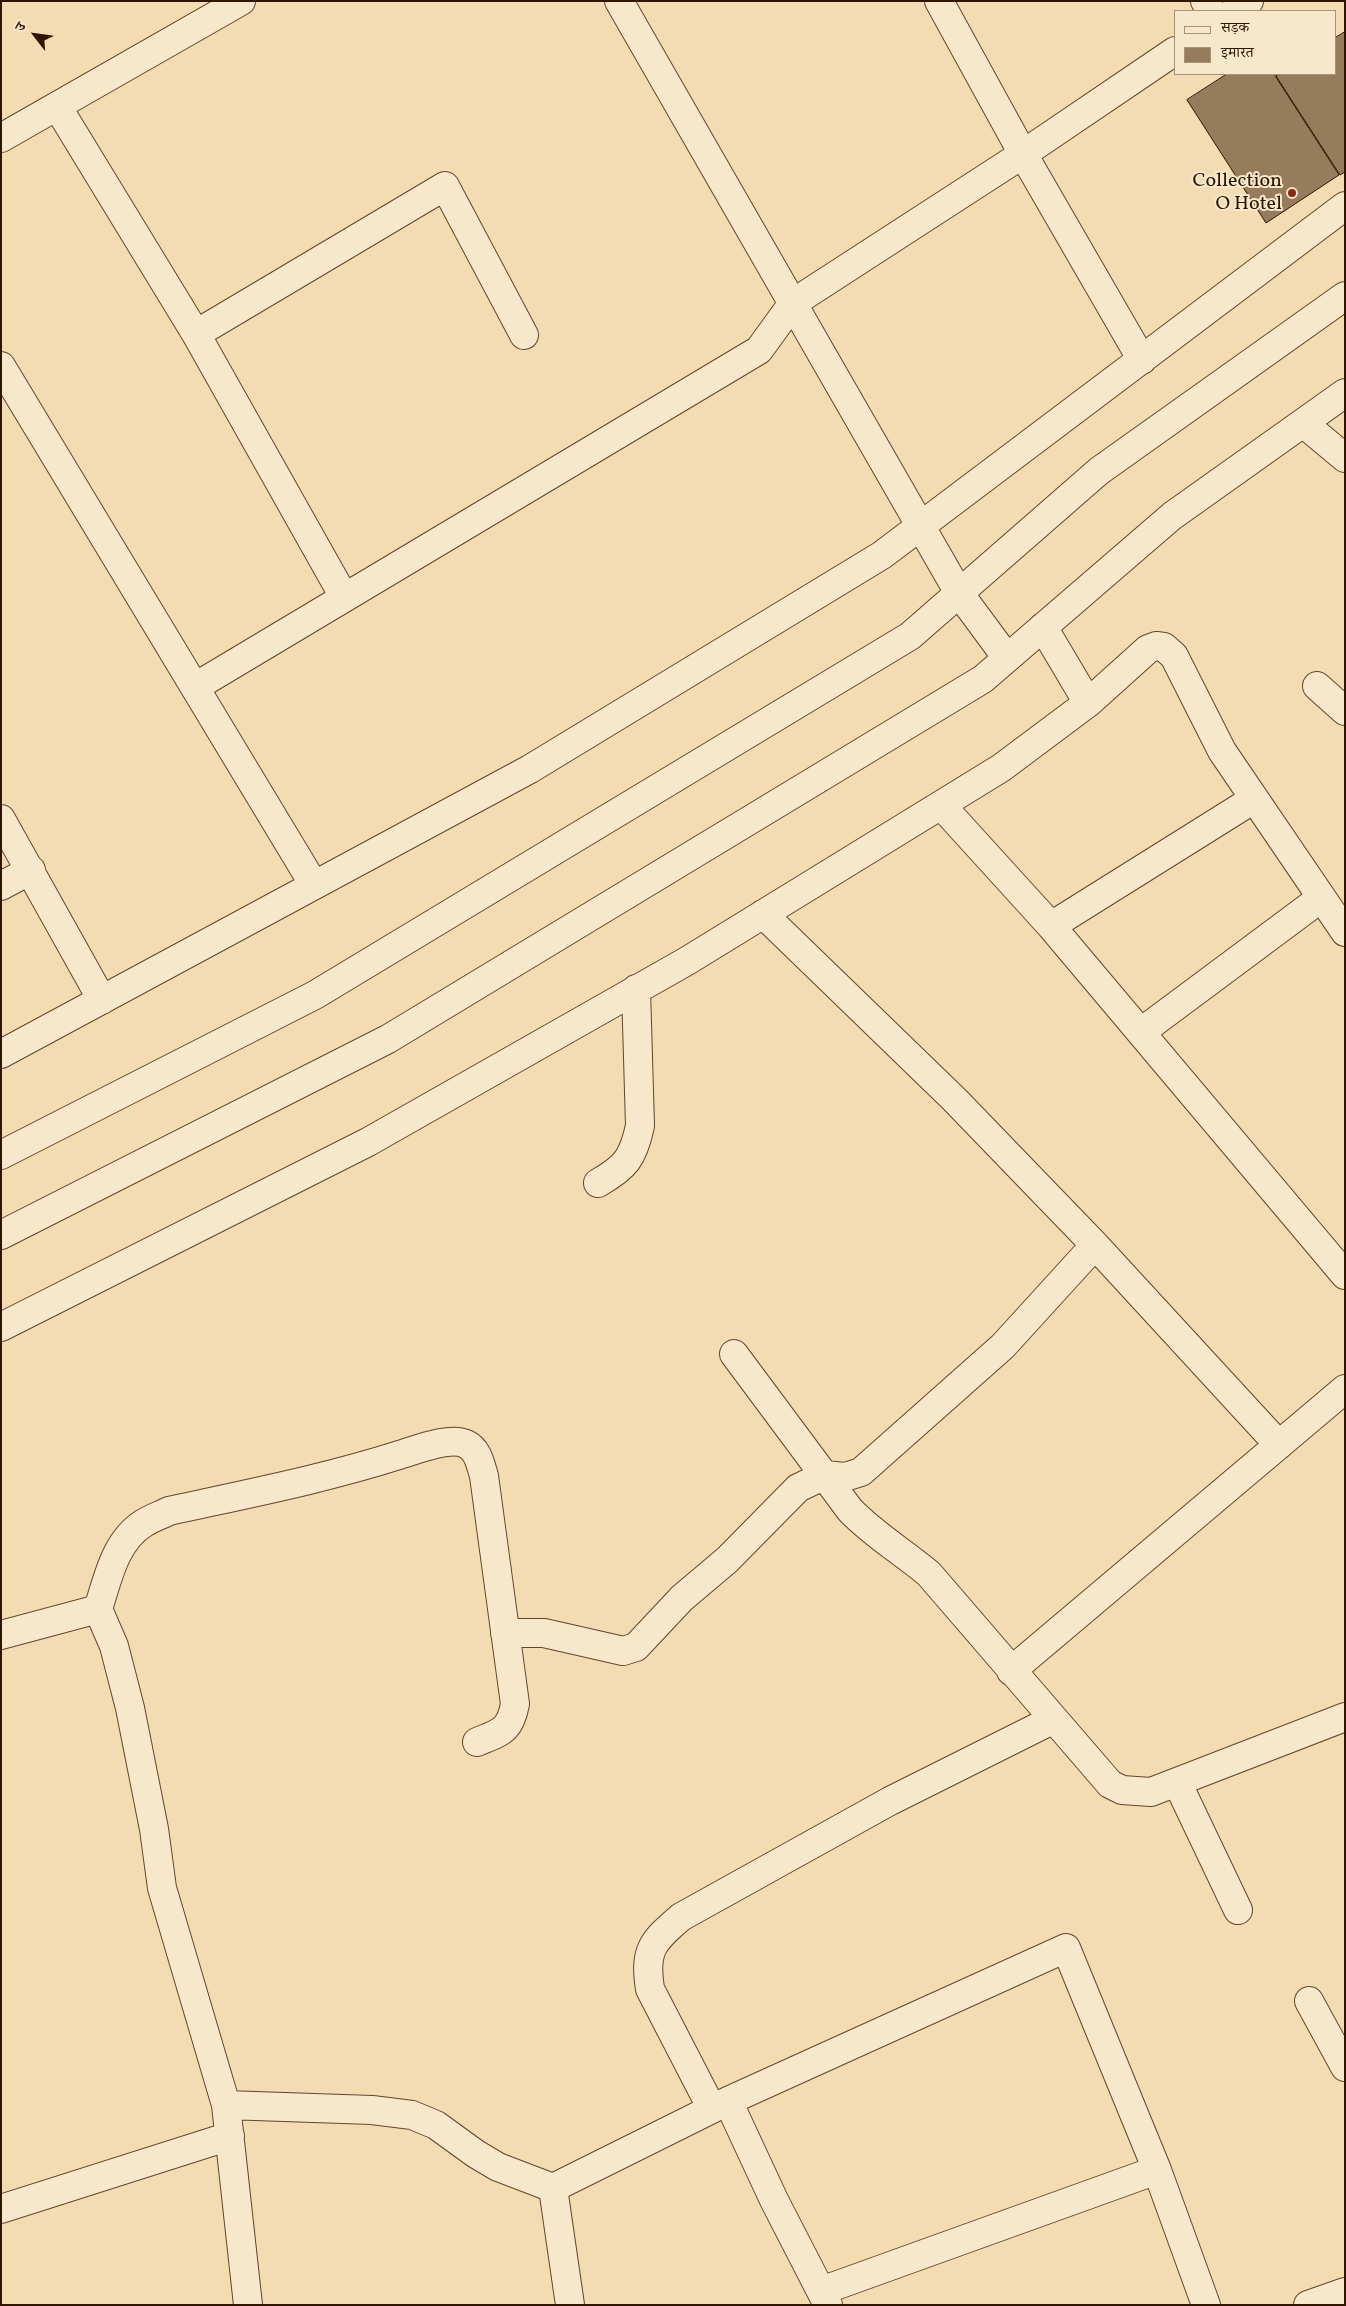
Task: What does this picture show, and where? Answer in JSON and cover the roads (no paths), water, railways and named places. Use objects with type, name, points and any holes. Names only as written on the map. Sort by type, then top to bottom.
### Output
[{"type":"street","points":[[1,138],[241,1]]},
{"type":"street","points":[[619,1],[959,593],[1007,658]]},
{"type":"street","points":[[939,1],[1023,154],[1142,360]]},
{"type":"street","points":[[1236,10],[1249,1]]},
{"type":"street","points":[[194,687],[759,350],[793,303],[1023,154],[1174,52]]},
{"type":"street","points":[[57,106],[196,334],[344,597]]},
{"type":"street","points":[[196,334],[445,186],[524,335]]},
{"type":"street","points":[[1,1054],[530,768],[882,555],[1345,206]]},
{"type":"street","points":[[1,1155],[315,995],[910,636],[1099,471],[1345,296]]},
{"type":"street","points":[[1,366],[314,885]]},
{"type":"street","points":[[1,1235],[388,1039],[983,679],[1172,516],[1345,392]]},
{"type":"street","points":[[1302,423],[1345,458]]},
{"type":"street","points":[[1043,627],[1088,703]]},
{"type":"street","points":[[1,1327],[368,1142],[636,990],[764,914],[1001,768],[1088,703],[1148,649],[1156,646],[1169,650],[1180,666],[1222,751],[1345,932]]},
{"type":"street","points":[[1317,686],[1345,711]]},
{"type":"street","points":[[1051,926],[1254,799]]},
{"type":"street","points":[[941,805],[1051,926],[1345,1275]]},
{"type":"street","points":[[1,819],[102,1000]]},
{"type":"street","points":[[1,886],[31,870]]},
{"type":"street","points":[[1141,1032],[1321,898]]},
{"type":"street","points":[[764,914],[955,1100],[1095,1246],[1279,1445]]},
{"type":"street","points":[[598,1183],[615,1173],[629,1160],[635,1148],[640,1126],[636,990]]},
{"type":"street","points":[[505,1633],[544,1633],[623,1651],[636,1647],[682,1598],[727,1560],[798,1488],[825,1475],[845,1477],[861,1472],[1003,1346],[1095,1246]]},
{"type":"street","points":[[734,1354],[850,1510],[867,1528],[910,1558],[929,1574],[1052,1720],[1110,1784],[1122,1790],[1151,1792],[1345,1717]]},
{"type":"street","points":[[1011,1671],[1345,1389]]},
{"type":"street","points":[[248,2305],[226,2105],[162,1888],[154,1829],[130,1708],[114,1646],[98,1609],[116,1555],[128,1537],[143,1524],[169,1511],[365,1466],[451,1441],[465,1444],[477,1453],[484,1476],[515,1704],[512,1719],[506,1730],[477,1742]]},
{"type":"street","points":[[1,1635],[98,1609]]},
{"type":"street","points":[[1052,1720],[890,1801],[681,1917],[652,1946],[646,1968],[650,1989],[720,2105],[774,2200],[824,2298],[1157,2170]]},
{"type":"street","points":[[1178,1782],[1238,1910]]},
{"type":"street","points":[[226,2105],[372,2110],[412,2115],[436,2125],[476,2154],[498,2167],[553,2188],[720,2105],[1066,1948],[1157,2170],[1206,2305]]},
{"type":"street","points":[[1309,2000],[1345,2067]]},
{"type":"street","points":[[1,2209],[230,2136]]},
{"type":"street","points":[[553,2188],[570,2305]]},
{"type":"street","points":[[1308,2305],[1345,2292]]},
{"type":"place","name":"Collection O Hotel","points":[[1292,193]]}]
